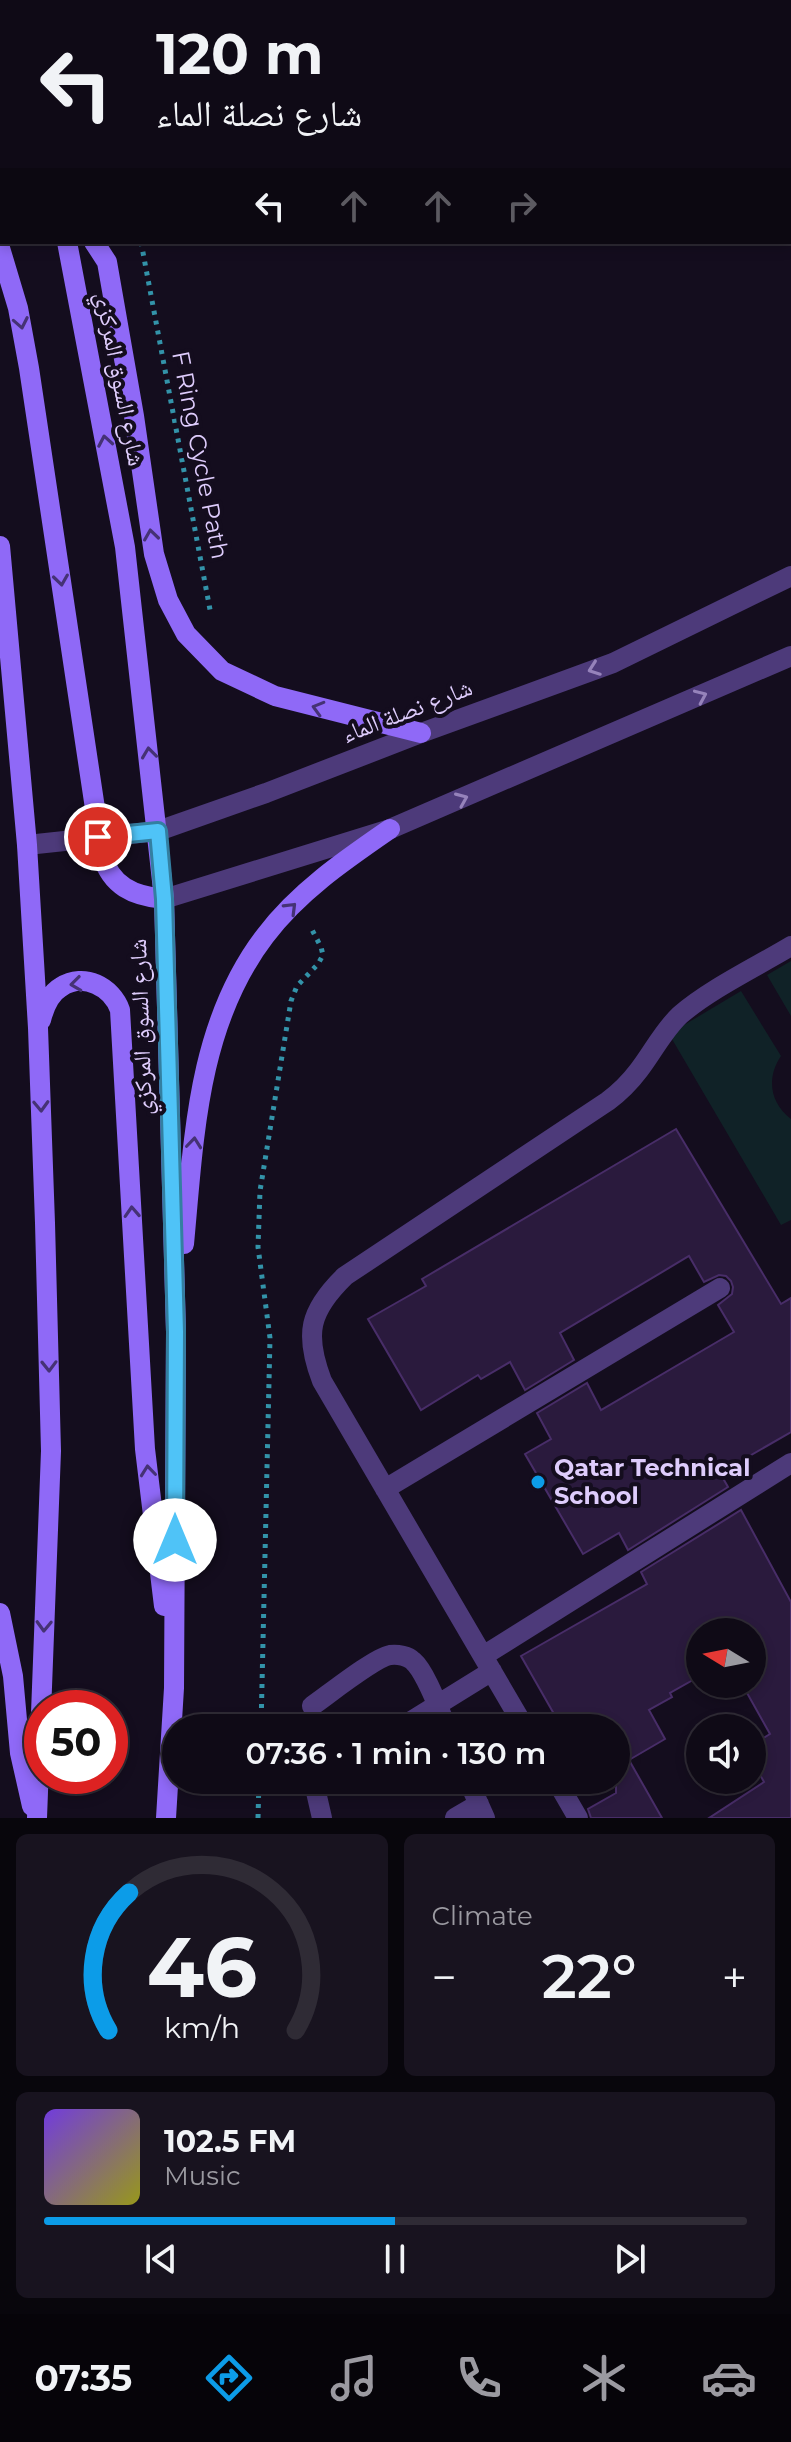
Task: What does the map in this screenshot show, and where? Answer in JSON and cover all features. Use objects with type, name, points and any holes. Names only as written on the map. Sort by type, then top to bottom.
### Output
[{"type":"main road","name":"شارع السوق المركزي","points":[[67,244],[125,547],[164,899],[176,1332],[174,1688],[166,1818]]},
{"type":"main road","points":[[95,244],[107,262],[154,554],[168,600],[186,634],[222,671],[275,696],[421,733]]},
{"type":"main road","points":[[0,248],[18,308],[29,368],[104,865],[118,884],[137,895],[164,899]]},
{"type":"main road","points":[[0,546],[27,845],[38,1028],[51,1451],[36,1818]]},
{"type":"main road","points":[[176,1332],[195,1130],[204,1075],[218,1021],[240,974],[265,934],[332,869],[390,829]]},
{"type":"main road","points":[[38,1028],[52,995],[71,983],[93,983],[107,989],[115,997],[120,1010],[145,1449],[174,1688]]},
{"type":"main road","points":[[0,1613],[13,1676],[20,1753],[36,1818]]},
{"type":"street","name":"شارع نصلة الماء","points":[[27,845],[158,831],[266,793],[613,663],[791,576]]},
{"type":"street","points":[[164,899],[390,829],[791,656]]},
{"type":"street","points":[[517,1714],[322,1381],[311,1353],[313,1324],[324,1296],[345,1276],[608,1101],[633,1078],[664,1032],[679,1016],[791,946]]},
{"type":"street","points":[[385,1489],[720,1288]]},
{"type":"street","points":[[423,1714],[487,1663],[791,1463]]},
{"type":"street","points":[[312,1706],[377,1661],[389,1655],[402,1655],[414,1661],[441,1714]]},
{"type":"street","points":[[316,1794],[322,1818]]},
{"type":"street","points":[[564,1794],[578,1818]]},
{"type":"street","points":[[455,1818],[482,1811]]},
{"type":"path","name":"F Ring Cycle Path","points":[[141,244],[213,621]]},
{"type":"path","points":[[261,1714],[270,1338],[258,1247],[260,1191],[291,1001],[297,986],[323,955],[297,902]]},
{"type":"path","points":[[258,1818],[259,1794]]},
{"type":"green space","points":[[791,961],[791,1016],[767,975]]},
{"type":"green space","points":[[741,991],[781,1056],[773,1073],[772,1090],[778,1106],[791,1119],[791,1220],[781,1225],[669,1034]]},
{"type":"building","points":[[676,1129],[781,1304],[791,1298],[791,1432],[720,1473],[728,1487],[628,1550],[619,1533],[583,1554],[525,1454],[551,1439],[537,1413],[587,1383],[601,1410],[734,1332],[718,1305],[732,1294],[731,1281],[719,1275],[704,1282],[689,1256],[560,1333],[574,1360],[525,1390],[510,1362],[481,1379],[478,1375],[421,1410],[368,1319],[426,1286],[422,1279]]},
{"type":"building","points":[[741,1510],[791,1602],[791,1818],[709,1818],[746,1794],[766,1794],[766,1736],[770,1734],[766,1727],[766,1714],[759,1714],[750,1698],[766,1698],[766,1618],[686,1618],[686,1684],[670,1693],[672,1697],[649,1710],[665,1739],[630,1759],[630,1714],[554,1714],[521,1656],[647,1584],[641,1572]]},
{"type":"building","points":[[630,1762],[662,1818],[591,1818],[588,1809],[614,1794],[630,1794]]},
{"type":"place","name":"Qatar Technical School","points":[[538,1482]]},
{"type":"route","points":[[98,837],[158,831],[164,899],[176,1332],[175,1540]]}]
